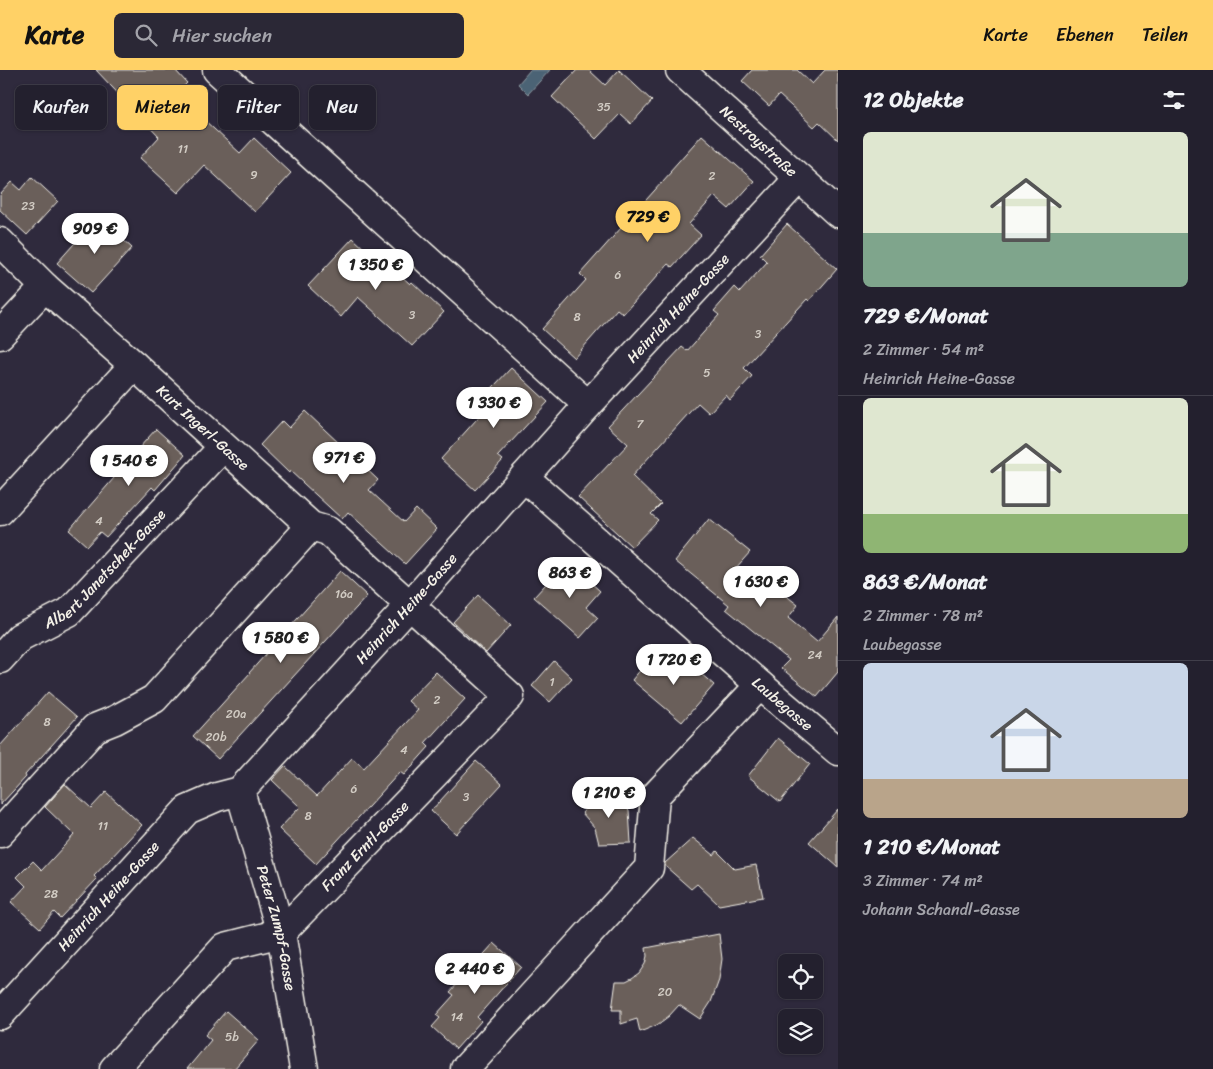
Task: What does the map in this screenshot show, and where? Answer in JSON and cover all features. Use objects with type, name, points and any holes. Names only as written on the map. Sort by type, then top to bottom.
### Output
[{"type":"street","points":[[217,70],[588,405]]},
{"type":"street","name":"Nestroystraße","points":[[680,70],[838,213]]},
{"type":"street","name":"Heinrich Heine-Gasse","points":[[0,1015],[186,810],[217,797],[240,791],[410,605],[588,405],[799,178]]},
{"type":"street","name":"Kurt Ingerl-Gasse","points":[[0,242],[45,287],[134,365],[310,526],[328,531],[410,605]]},
{"type":"street","points":[[0,335],[45,287]]},
{"type":"street","points":[[0,512],[134,365]]},
{"type":"street","name":"Albert Janetschek-Gasse","points":[[0,660],[20,637],[69,612],[223,447]]},
{"type":"street","name":"Laubegasse","points":[[524,477],[760,685],[838,751]]},
{"type":"street","points":[[0,833],[95,728],[115,720],[154,699],[310,526]]},
{"type":"street","name":"Franz Erntl-Gasse","points":[[281,933],[510,696],[410,605]]},
{"type":"street","points":[[465,1069],[648,868],[655,796],[760,685]]},
{"type":"street","name":"Peter Zumpf-Gasse","points":[[240,791],[281,933],[304,1069]]},
{"type":"street","points":[[114,1069],[224,946],[281,933]]},
{"type":"water","points":[[530,70],[550,70],[528,94],[518,84]]},
{"type":"building","points":[[96,70],[175,70],[187,83],[185,85],[117,85],[117,92]]},
{"type":"building","points":[[577,70],[589,70],[605,85],[619,70],[652,101],[631,124],[620,114],[596,139],[552,97]]},
{"type":"building","points":[[752,70],[797,70],[812,84],[825,70],[838,70],[838,140],[819,122],[814,127],[779,95],[769,106],[742,81]]},
{"type":"building","points":[[208,124],[240,153],[254,138],[291,173],[255,212],[204,165],[178,193],[140,158],[159,137],[152,130],[208,130]]},
{"type":"building","points":[[702,135],[754,181],[729,209],[714,196],[689,224],[701,235],[672,267],[668,264],[623,314],[617,309],[574,358],[542,329],[586,280],[580,274]]},
{"type":"building","points":[[32,177],[58,201],[27,235],[0,210],[0,195],[12,182],[21,190]]},
{"type":"building","points":[[98,217],[132,248],[91,293],[57,263]]},
{"type":"building","points":[[787,224],[837,269],[809,301],[807,299],[744,368],[752,376],[730,400],[726,395],[709,413],[698,403],[632,476],[661,504],[651,514],[658,520],[632,547],[578,497],[628,444],[608,426],[682,347],[687,351],[719,315],[714,311],[735,287],[740,292],[767,262],[760,255]]},
{"type":"building","points":[[353,238],[367,251],[370,247],[444,312],[412,346],[358,297],[341,317],[308,286]]},
{"type":"building","points":[[511,368],[548,402],[498,456],[503,460],[475,490],[441,459],[485,410],[478,403]]},
{"type":"building","points":[[305,411],[378,480],[369,490],[404,522],[416,509],[437,529],[405,564],[348,512],[342,519],[260,445],[282,421],[289,428]]},
{"type":"building","points":[[156,429],[185,455],[155,490],[152,487],[106,537],[100,532],[87,546],[69,530]]},
{"type":"building","points":[[709,519],[750,552],[735,569],[763,592],[770,583],[798,605],[788,618],[817,642],[838,617],[838,672],[817,697],[781,668],[789,660],[726,609],[729,605],[675,561]]},
{"type":"building","points":[[567,561],[600,591],[586,607],[598,618],[580,638],[534,597]]},
{"type":"building","points":[[340,571],[367,596],[218,759],[193,736]]},
{"type":"building","points":[[478,595],[511,625],[486,653],[453,622]]},
{"type":"building","points":[[653,655],[669,669],[680,656],[714,685],[682,722],[632,680]]},
{"type":"building","points":[[554,661],[572,678],[550,702],[532,686]]},
{"type":"building","points":[[436,672],[465,699],[425,743],[429,747],[404,775],[400,772],[316,864],[279,829],[300,807],[272,780],[285,766],[317,796],[352,758],[364,768],[418,710],[408,701]]},
{"type":"building","points":[[48,692],[77,717],[0,805],[0,746]]},
{"type":"building","points":[[778,738],[810,764],[780,802],[748,776]]},
{"type":"building","points":[[476,761],[502,784],[456,834],[431,811]]},
{"type":"building","points":[[65,784],[91,808],[106,792],[142,825],[94,876],[97,879],[60,918],[54,912],[40,928],[11,902],[26,886],[17,877],[33,861],[42,870],[74,835],[45,807]]},
{"type":"building","points":[[603,788],[629,810],[631,843],[599,844],[595,828],[582,813]]},
{"type":"building","points":[[838,809],[838,867],[809,842]]},
{"type":"building","points":[[693,838],[714,855],[717,851],[735,869],[756,865],[763,897],[719,905],[697,884],[691,889],[665,866],[665,863]]},
{"type":"building","points":[[719,934],[722,959],[719,980],[711,1002],[700,1019],[679,1005],[657,1025],[640,1032],[637,1019],[621,1024],[621,1010],[612,1010],[616,981],[626,981],[639,973],[645,964],[646,948]]},
{"type":"building","points":[[494,943],[521,967],[477,1017],[481,1021],[456,1049],[432,1027],[440,1018],[436,1015],[454,995],[450,992]]},
{"type":"building","points":[[226,1011],[259,1040],[234,1069],[187,1069],[211,1040],[205,1035]]}]
